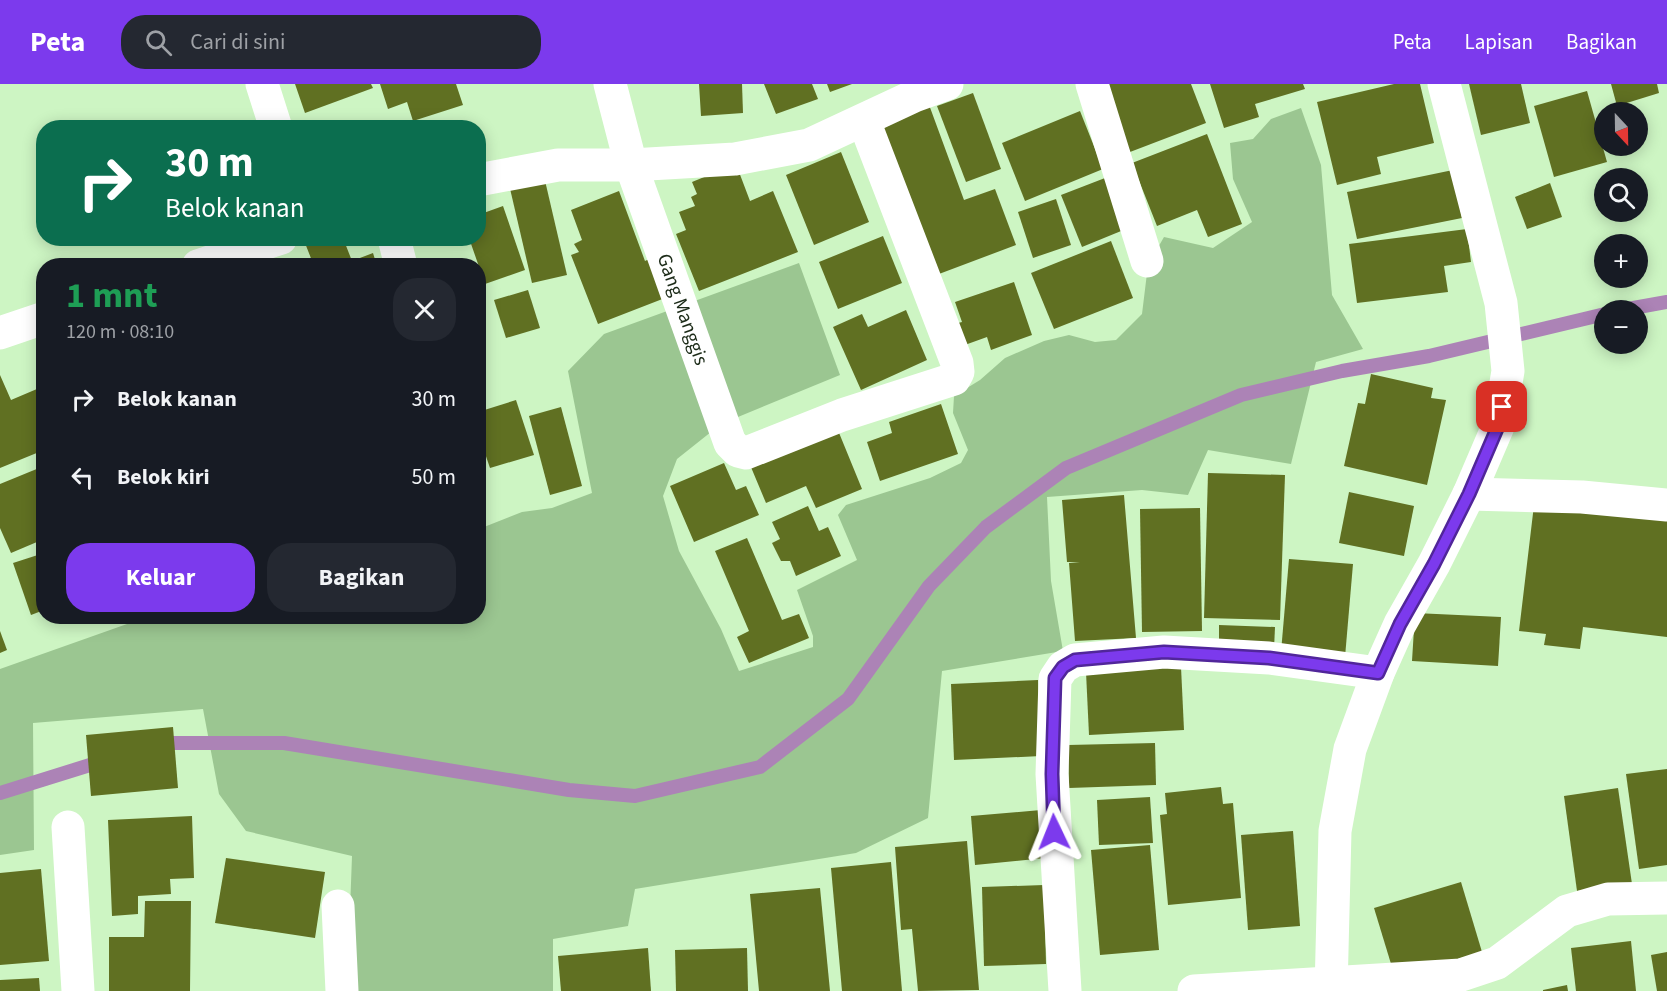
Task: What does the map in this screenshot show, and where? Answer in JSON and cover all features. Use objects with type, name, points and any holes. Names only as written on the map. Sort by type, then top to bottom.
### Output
[{"type":"street","points":[[262,84],[273,120]]},
{"type":"street","name":"Gang Manggis","points":[[610,84],[631,165],[730,443],[738,451],[746,453],[842,415],[954,379],[958,372],[953,352],[864,121]]},
{"type":"street","points":[[486,178],[558,165],[631,165],[735,159],[809,145],[914,96],[947,84]]},
{"type":"street","points":[[1092,84],[1147,261]]},
{"type":"street","points":[[1331,987],[1335,831],[1350,749],[1378,673],[1400,624],[1434,564],[1469,494],[1499,424],[1508,371],[1501,303],[1444,84]]},
{"type":"street","points":[[226,258],[259,246]]},
{"type":"street","points":[[0,333],[36,321]]},
{"type":"street","points":[[1469,494],[1582,497],[1667,505]]},
{"type":"street","points":[[1065,991],[1052,774],[1055,678],[1063,667],[1075,660],[1164,652],[1269,658],[1378,673]]},
{"type":"street","points":[[68,827],[78,991]]},
{"type":"street","points":[[1194,991],[1331,987],[1461,975],[1497,963],[1567,911],[1608,899],[1667,898]]},
{"type":"street","points":[[338,906],[342,991]]},
{"type":"green space","points":[[1301,108],[1321,165],[1332,295],[1363,349],[1316,362],[1291,464],[1208,450],[1188,495],[1142,490],[1047,497],[1051,581],[1063,651],[942,671],[928,818],[856,853],[635,889],[628,926],[553,939],[553,991],[347,991],[352,856],[246,831],[219,794],[203,709],[33,723],[34,850],[0,855],[0,669],[127,624],[486,624],[486,526],[522,512],[552,508],[592,493],[568,371],[604,334],[799,263],[840,375],[721,424],[677,459],[663,496],[679,551],[721,629],[739,671],[813,647],[813,636],[797,590],[857,560],[838,515],[846,505],[930,478],[961,463],[968,450],[953,413],[954,396],[980,380],[1005,358],[1044,341],[1069,335],[1095,342],[1116,340],[1142,314],[1148,265],[1164,237],[1213,248],[1252,222],[1233,179],[1230,143],[1253,139],[1271,119]]},
{"type":"building","points":[[295,84],[371,84],[373,88],[305,113]]},
{"type":"building","points":[[380,84],[456,84],[463,105],[416,120],[413,120],[407,102],[388,109]]},
{"type":"building","points":[[699,84],[742,84],[743,113],[701,116]]},
{"type":"building","points":[[764,84],[812,84],[818,99],[776,114]]},
{"type":"building","points":[[827,84],[852,84],[830,92]]},
{"type":"building","points":[[1104,84],[1191,84],[1206,123],[1130,152]]},
{"type":"building","points":[[1210,84],[1303,84],[1305,89],[1255,104],[1259,117],[1224,128]]},
{"type":"building","points":[[1394,84],[1420,84],[1434,143],[1377,157],[1381,174],[1337,185],[1317,102]]},
{"type":"building","points":[[1469,84],[1521,84],[1530,123],[1481,135]]},
{"type":"building","points":[[1611,84],[1657,84],[1659,93],[1630,102],[1616,102]]},
{"type":"building","points":[[1587,91],[1594,116],[1594,156],[1605,156],[1607,162],[1554,177],[1534,106]]},
{"type":"building","points":[[973,93],[1001,169],[966,182],[937,106]]},
{"type":"building","points":[[928,102],[964,200],[995,189],[1016,245],[931,277],[873,123]]},
{"type":"building","points":[[1080,111],[1103,169],[1025,201],[1002,143]]},
{"type":"building","points":[[1207,134],[1242,224],[1208,237],[1197,210],[1157,226],[1132,163]]},
{"type":"building","points":[[841,152],[869,222],[814,245],[786,175]]},
{"type":"building","points":[[736,164],[750,201],[773,191],[798,252],[699,291],[676,234],[686,230],[679,212],[695,206],[691,197],[697,194],[692,182]]},
{"type":"building","points":[[1453,170],[1462,218],[1357,239],[1347,192]]},
{"type":"building","points":[[543,172],[567,275],[532,283],[508,180]]},
{"type":"building","points":[[1105,178],[1126,229],[1082,247],[1061,195]]},
{"type":"building","points":[[1550,183],[1562,217],[1527,229],[1515,197]]},
{"type":"building","points":[[619,191],[645,261],[649,259],[665,298],[598,324],[571,255],[579,252],[574,244],[582,240],[571,210]]},
{"type":"building","points":[[1056,199],[1071,245],[1033,258],[1018,212]]},
{"type":"building","points":[[503,206],[525,270],[486,284],[486,258],[476,258],[472,246],[486,246],[486,212]]},
{"type":"building","points":[[1467,229],[1471,262],[1444,266],[1448,292],[1357,303],[1349,244]]},
{"type":"building","points":[[883,236],[902,283],[838,309],[819,262]]},
{"type":"building","points":[[1111,241],[1133,298],[1054,329],[1031,273]]},
{"type":"building","points":[[306,246],[346,246],[351,258],[311,258]]},
{"type":"building","points":[[373,253],[375,258],[360,258]]},
{"type":"building","points":[[1014,282],[1032,335],[991,350],[987,337],[962,346],[954,324],[962,322],[955,302]]},
{"type":"building","points":[[528,290],[540,328],[506,338],[494,300]]},
{"type":"building","points":[[906,310],[927,360],[861,390],[833,327],[862,314],[868,327]]},
{"type":"building","points":[[1371,374],[1433,388],[1431,398],[1446,400],[1427,485],[1344,466],[1358,403],[1365,404]]},
{"type":"building","points":[[0,375],[11,400],[36,389],[36,453],[0,468]]},
{"type":"building","points":[[516,400],[534,455],[490,468],[486,456],[486,409]]},
{"type":"building","points":[[941,404],[958,454],[880,481],[867,442],[892,433],[889,422]]},
{"type":"building","points":[[561,407],[582,486],[550,495],[529,416]]},
{"type":"building","points":[[835,423],[862,489],[816,508],[806,486],[766,503],[748,460]]},
{"type":"building","points":[[724,463],[736,490],[746,486],[759,515],[694,542],[670,486]]},
{"type":"building","points":[[36,469],[36,542],[11,553],[0,528],[0,484]]},
{"type":"building","points":[[1208,473],[1285,475],[1280,620],[1204,618]]},
{"type":"building","points":[[1349,492],[1414,506],[1404,556],[1339,543]]},
{"type":"building","points":[[1124,495],[1136,638],[1075,641],[1069,563],[1080,562],[1067,562],[1062,500]]},
{"type":"building","points":[[1534,505],[1667,521],[1667,637],[1583,627],[1580,649],[1544,645],[1546,634],[1519,631]]},
{"type":"building","points":[[808,506],[819,531],[828,527],[841,556],[796,576],[790,561],[781,561],[772,543],[780,539],[772,522]]},
{"type":"building","points":[[1200,508],[1202,631],[1142,632],[1140,509]]},
{"type":"building","points":[[747,538],[782,620],[799,614],[809,638],[749,663],[737,637],[749,631],[715,551]]},
{"type":"building","points":[[36,556],[36,613],[31,615],[13,563]]},
{"type":"building","points":[[1289,559],[1353,564],[1345,657],[1281,652]]},
{"type":"building","points":[[1415,613],[1501,617],[1498,666],[1412,661]]},
{"type":"building","points":[[1219,625],[1275,627],[1274,649],[1219,647]]},
{"type":"building","points":[[0,631],[7,650],[0,653]]},
{"type":"building","points":[[1181,667],[1184,730],[1089,735],[1086,672]]},
{"type":"building","points":[[1038,680],[1041,756],[954,760],[951,684]]},
{"type":"building","points":[[173,727],[178,788],[91,796],[86,735]]},
{"type":"building","points":[[1155,743],[1156,785],[1069,788],[1068,745]]},
{"type":"building","points":[[1667,769],[1667,865],[1639,869],[1626,774]]},
{"type":"building","points":[[1221,787],[1223,804],[1233,803],[1241,898],[1168,905],[1160,815],[1167,814],[1165,793]]},
{"type":"building","points":[[1618,788],[1632,884],[1577,891],[1564,796]]},
{"type":"building","points":[[1150,797],[1153,843],[1099,845],[1097,800]]},
{"type":"building","points":[[1041,810],[1045,858],[975,865],[971,816]]},
{"type":"building","points":[[192,816],[194,878],[170,879],[171,894],[138,896],[138,914],[112,916],[108,820]]},
{"type":"building","points":[[1293,831],[1300,926],[1248,930],[1241,835]]},
{"type":"building","points":[[967,841],[979,990],[918,991],[912,929],[901,930],[895,847]]},
{"type":"building","points":[[1150,845],[1159,950],[1100,955],[1091,850]]},
{"type":"building","points":[[226,858],[325,872],[315,938],[215,923]]},
{"type":"building","points":[[891,862],[902,991],[842,991],[831,868]]},
{"type":"building","points":[[41,869],[49,961],[0,965],[0,873]]},
{"type":"building","points":[[1461,882],[1482,952],[1395,977],[1374,908]]},
{"type":"building","points":[[1044,885],[1046,964],[984,966],[982,887]]},
{"type":"building","points":[[820,888],[830,991],[759,991],[750,894]]},
{"type":"building","points":[[145,901],[191,901],[190,991],[109,991],[109,937],[144,937]]},
{"type":"building","points":[[1631,941],[1636,991],[1576,991],[1571,948]]},
{"type":"building","points":[[648,948],[651,991],[561,991],[558,956]]},
{"type":"building","points":[[747,948],[748,991],[676,991],[675,950]]},
{"type":"building","points":[[1667,952],[1667,991],[1657,991],[1651,955]]},
{"type":"building","points":[[39,978],[40,991],[0,991],[0,980]]},
{"type":"building","points":[[1567,985],[1568,991],[1543,991],[1543,990]]},
{"type":"waterway","points":[[1648,305],[1667,302]]},
{"type":"waterway","points":[[156,745],[165,743],[284,743],[569,790],[635,796],[760,767],[848,699],[929,586],[986,527],[1066,468],[1241,395],[1342,371],[1429,356],[1594,317]]},
{"type":"waterway","points":[[0,793],[106,760]]},
{"type":"route","points":[[1054,832],[1052,774],[1055,678],[1063,667],[1075,660],[1164,652],[1269,658],[1378,673],[1400,624],[1434,564],[1469,494],[1499,424],[1502,407]]}]
